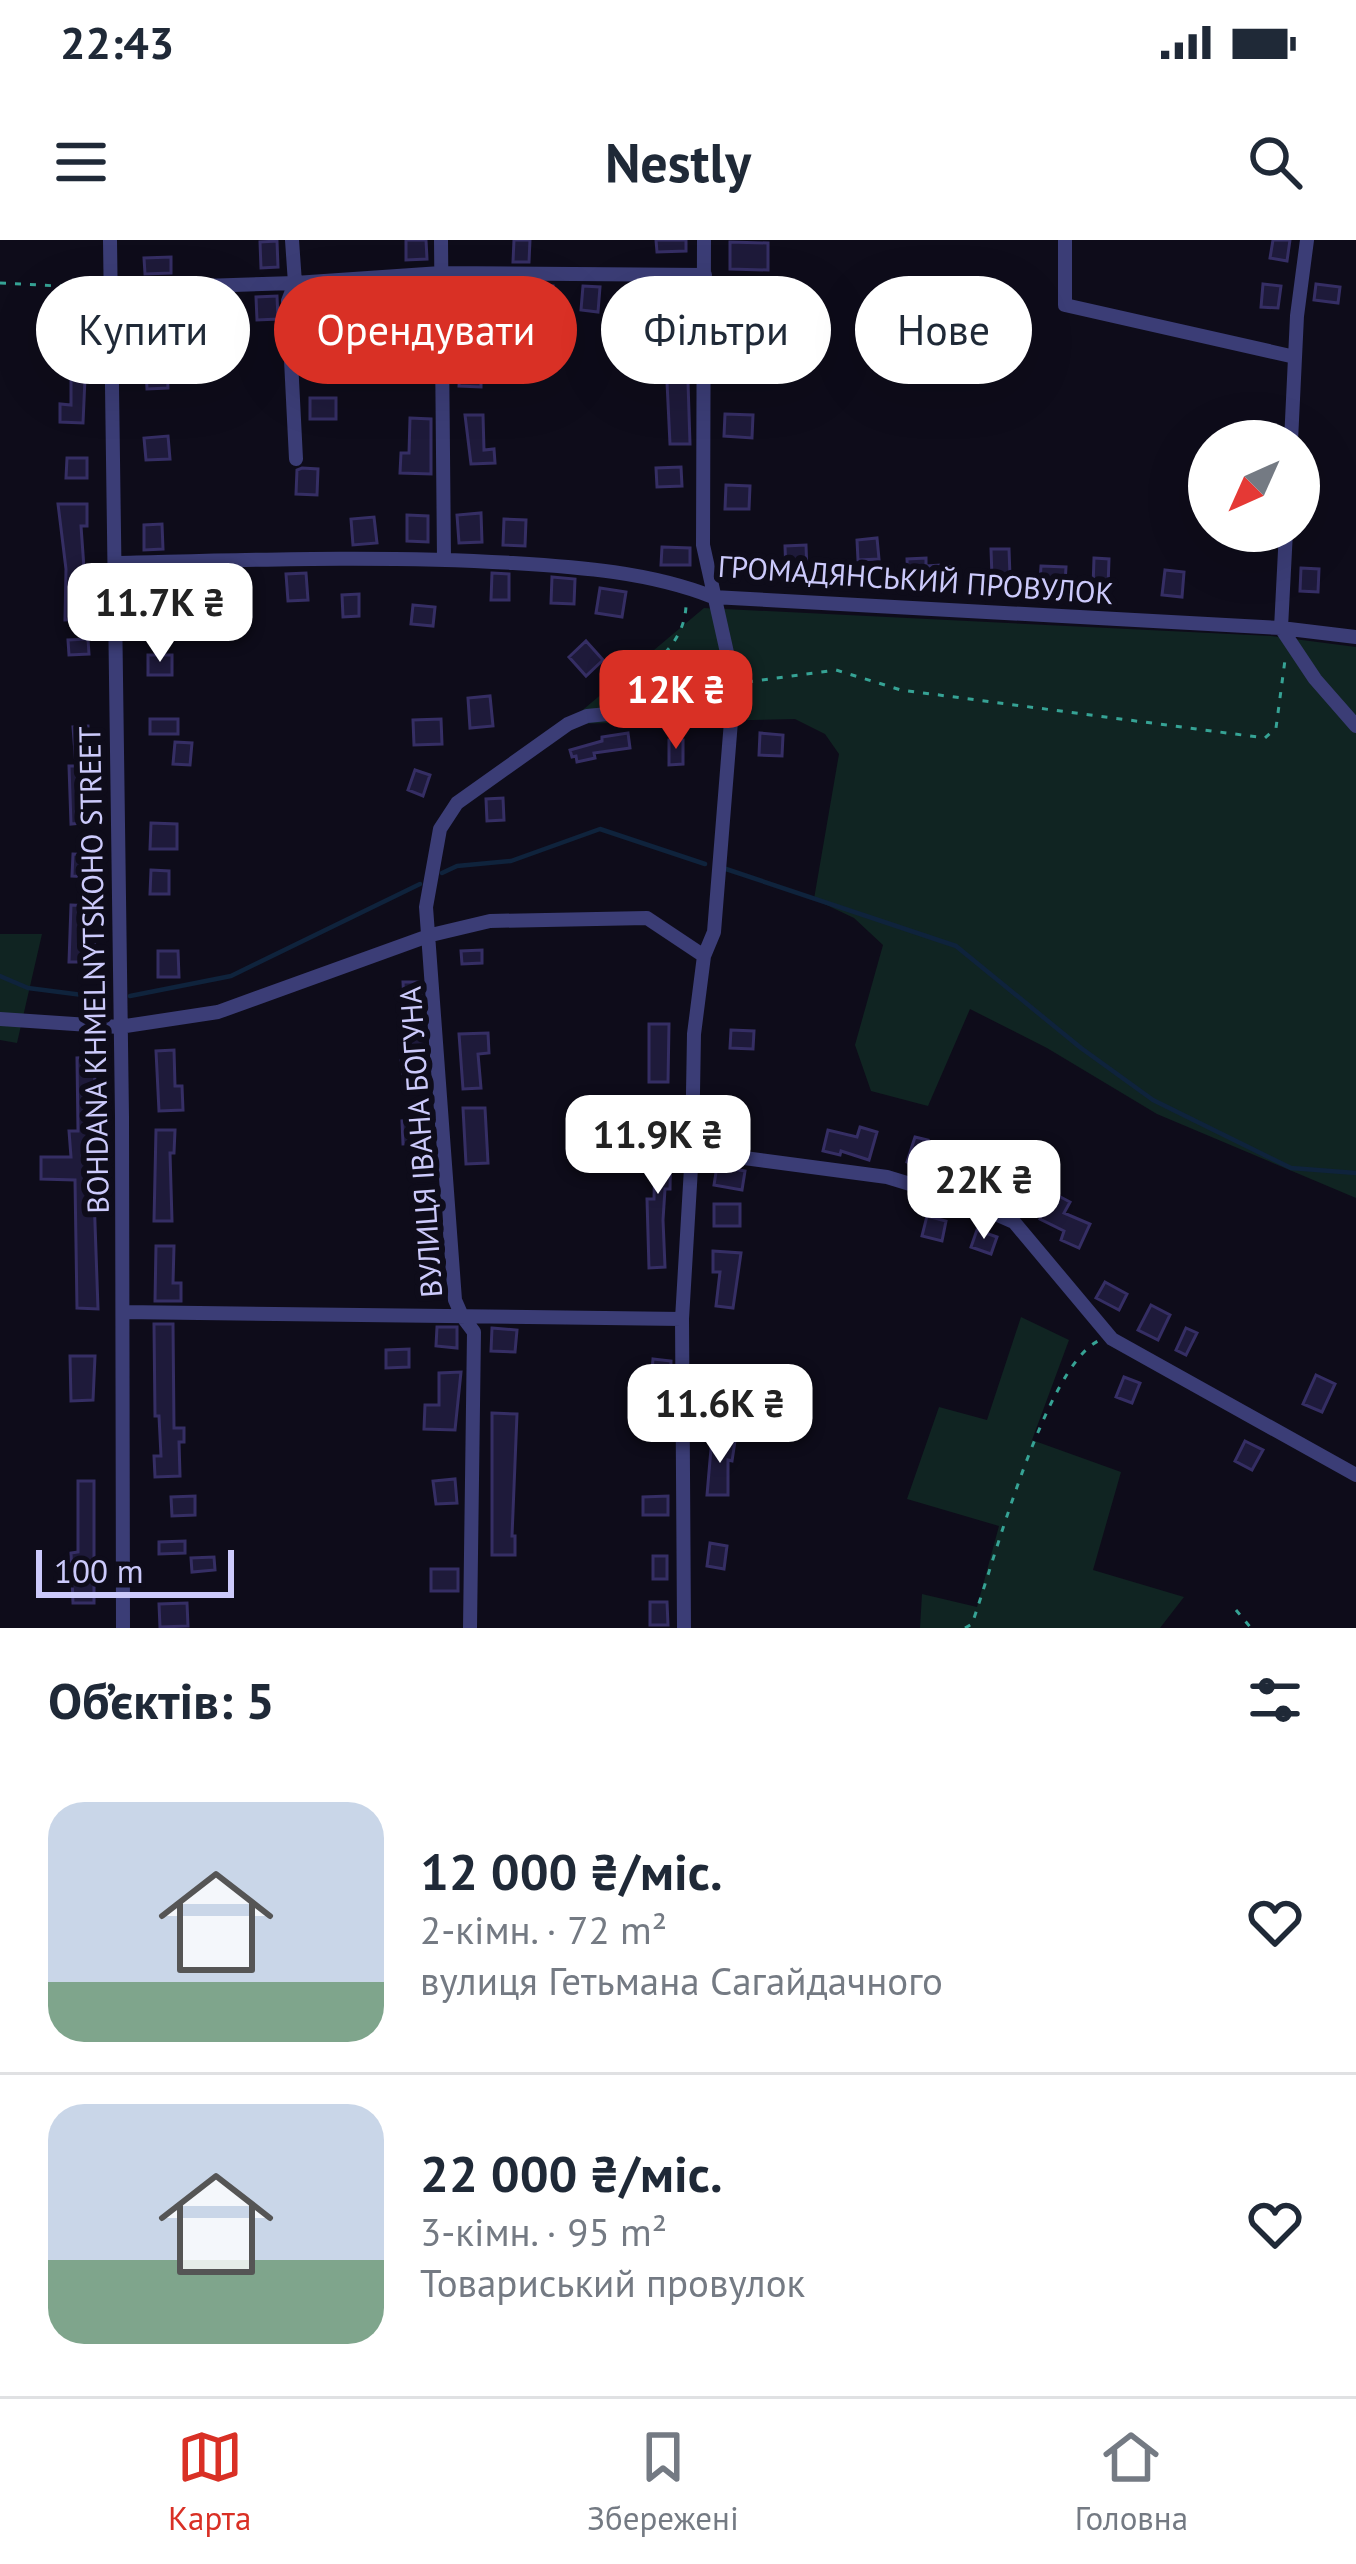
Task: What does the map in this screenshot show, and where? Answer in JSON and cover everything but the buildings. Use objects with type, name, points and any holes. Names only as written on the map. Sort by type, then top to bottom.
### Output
[{"type":"street","name":"BOHDANA KHMELNYTSKOHO STREET","points":[[110,240],[111,276]]},
{"type":"street","points":[[292,240],[295,276]]},
{"type":"street","points":[[441,240],[443,559]]},
{"type":"street","points":[[684,1628],[682,1319],[694,1034],[704,956],[714,932],[734,684],[703,545],[704,240]]},
{"type":"street","points":[[1065,240],[1065,305],[1295,356]]},
{"type":"street","points":[[1292,420],[1307,240]]},
{"type":"street","points":[[397,276],[705,275]]},
{"type":"street","name":"BOHDANA KHMELNYTSKOHO STREET","points":[[112,384],[124,1628]]},
{"type":"street","points":[[292,384],[296,459]]},
{"type":"street","points":[[1285,552],[1281,628],[1315,679],[1356,726]]},
{"type":"street","name":"ГРОМАДЯНСЬКИЙ ПРОВУЛОК","points":[[115,563],[443,559],[580,567],[686,586],[712,597],[1281,628],[1356,638]]},
{"type":"street","points":[[431,935],[426,907],[440,830],[457,803],[568,724],[587,716],[618,713],[659,696],[734,684]]},
{"type":"street","points":[[0,1019],[119,1027],[218,1012],[431,935],[490,921],[647,918],[704,956]]},
{"type":"street","name":"ВУЛИЦЯ ІВАНА БОГУНА","points":[[431,935],[455,1300],[475,1332],[470,1628]]},
{"type":"street","points":[[692,1151],[887,1178],[966,1201],[1014,1222],[1112,1339],[1356,1474]]},
{"type":"street","points":[[122,1312],[682,1319]]},
{"type":"path","points":[[0,283],[36,285]]},
{"type":"path","points":[[587,716],[649,668],[681,635],[687,621],[686,586]]},
{"type":"path","points":[[734,684],[836,670],[901,690],[1265,738],[1276,728],[1286,655]]},
{"type":"path","points":[[965,1628],[972,1624],[1054,1391],[1077,1356],[1094,1342],[1112,1339]]},
{"type":"path","points":[[1236,1610],[1251,1628]]},
{"type":"green space","points":[[704,608],[1271,636],[1356,647],[1356,1198],[1157,1114],[1047,1048],[970,1009],[928,1106],[871,1091],[855,1045],[883,945],[854,918],[814,899],[839,754],[825,734],[795,719],[566,724]]},
{"type":"green space","points":[[0,934],[42,934],[17,1043],[0,1040]]},
{"type":"green space","points":[[1021,1317],[1069,1340],[1032,1440],[1121,1472],[1093,1570],[1184,1597],[1160,1628],[920,1628],[922,1594],[977,1607],[999,1526],[907,1499],[939,1407],[987,1420]]},
{"type":"waterway","points":[[442,873],[457,866],[511,861],[600,829],[705,864]]},
{"type":"waterway","points":[[726,869],[956,946],[1153,1100],[1291,1168],[1356,1173]]},
{"type":"waterway","points":[[130,996],[231,976],[420,884]]},
{"type":"waterway","points":[[0,976],[28,988],[106,998]]}]
